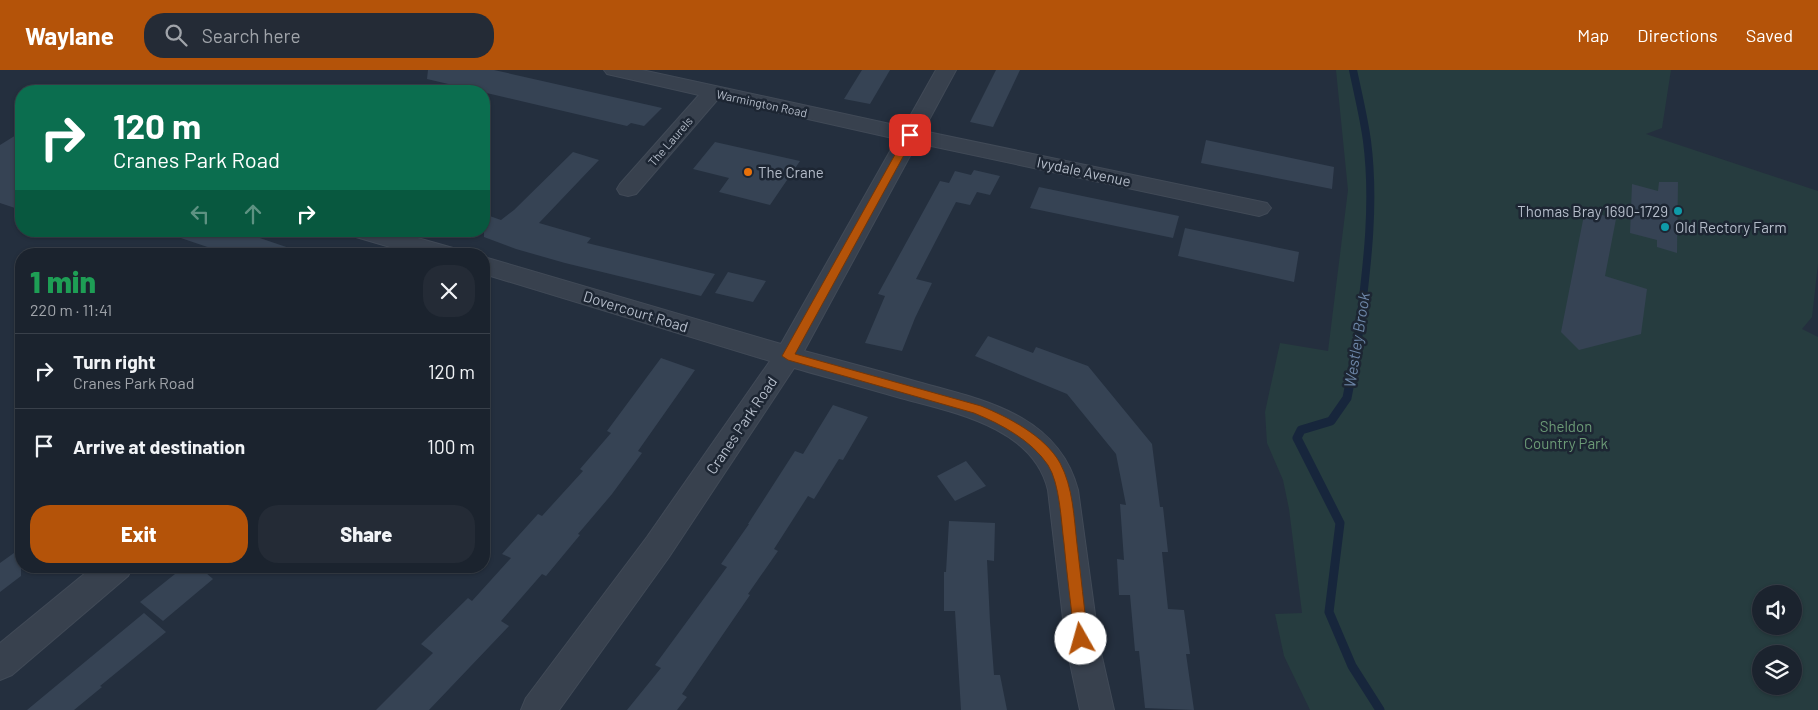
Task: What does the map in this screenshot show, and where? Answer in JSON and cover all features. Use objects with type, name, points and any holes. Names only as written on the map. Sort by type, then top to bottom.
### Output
[{"type":"street","name":"Warmington Road","points":[[614,70],[910,135]]},
{"type":"street","name":"Cranes Park Road","points":[[538,710],[658,547],[788,356],[946,70]]},
{"type":"street","name":"The Laurels","points":[[628,189],[713,92]]},
{"type":"street","name":"Ivydale Avenue","points":[[910,135],[1259,208]]},
{"type":"street","points":[[385,237],[423,248]]},
{"type":"street","name":"Dovercourt Road","points":[[490,267],[788,356],[977,409],[1004,420],[1043,450],[1054,465],[1064,500],[1081,639],[1097,710]]},
{"type":"street","points":[[0,664],[109,573]]},
{"type":"green space","name":"Sheldon Country Park","points":[[1336,70],[1671,70],[1662,128],[1646,134],[1818,191],[1818,264],[1812,317],[1802,329],[1818,337],[1818,710],[1310,710],[1284,656],[1275,614],[1302,613],[1289,509],[1283,480],[1267,443],[1265,412],[1280,343],[1328,351],[1348,190]]},
{"type":"building","points":[[428,70],[494,70],[662,108],[644,126],[631,123],[627,126],[490,94],[490,85],[453,85],[427,79]]},
{"type":"building","points":[[862,70],[890,70],[870,104],[844,99]]},
{"type":"building","points":[[996,70],[1020,70],[993,127],[970,122]]},
{"type":"building","points":[[15,136],[15,208],[0,203],[0,145]]},
{"type":"building","points":[[1206,140],[1334,167],[1332,189],[1201,163]]},
{"type":"building","name":"The Crane","points":[[715,142],[800,161],[770,205],[719,192],[729,178],[693,169]]},
{"type":"building","points":[[573,152],[599,160],[539,223],[591,238],[587,243],[715,274],[701,296],[565,263],[516,249],[484,237],[490,237],[490,216],[501,220],[514,210]]},
{"type":"building","points":[[974,170],[1000,176],[990,195],[977,192],[970,205],[956,202],[916,279],[932,283],[902,351],[865,343],[885,296],[878,294],[940,181],[949,183],[955,171],[971,175]]},
{"type":"building","points":[[1659,182],[1678,182],[1677,253],[1657,247],[1657,240],[1630,233],[1632,184],[1658,191]]},
{"type":"building","points":[[1039,187],[1179,216],[1173,238],[1030,208]]},
{"type":"building","points":[[1585,210],[1616,219],[1605,276],[1647,289],[1641,334],[1579,350],[1561,332]]},
{"type":"building","points":[[1185,228],[1299,252],[1294,282],[1178,256]]},
{"type":"building","points":[[178,237],[257,237],[289,248],[210,248]]},
{"type":"building","points":[[728,272],[766,281],[753,302],[715,293]]},
{"type":"building","points":[[988,336],[1033,353],[1036,347],[1088,366],[1152,444],[1160,507],[1163,507],[1168,552],[1162,552],[1168,609],[1184,610],[1190,654],[1186,654],[1194,710],[1145,708],[1139,651],[1135,651],[1130,595],[1119,595],[1117,559],[1124,560],[1120,504],[1126,505],[1116,454],[1067,394],[975,356]]},
{"type":"building","points":[[661,358],[695,370],[638,451],[642,453],[612,494],[546,576],[542,574],[501,621],[509,626],[429,710],[376,710],[433,653],[421,644],[468,598],[472,601],[511,558],[502,554],[538,514],[542,516],[583,471],[580,469],[611,433],[607,431]]},
{"type":"building","points":[[833,405],[868,417],[843,460],[839,459],[814,499],[808,496],[774,549],[778,551],[748,594],[750,595],[682,694],[687,697],[677,710],[627,710],[661,668],[655,665],[727,567],[721,564],[749,524],[795,451],[803,454]]},
{"type":"building","points":[[966,461],[986,486],[955,501],[937,476]]},
{"type":"building","points":[[949,521],[995,523],[994,561],[987,560],[990,622],[994,675],[1000,675],[1007,710],[961,710],[955,611],[944,611],[944,572],[946,572]]},
{"type":"building","points":[[15,552],[15,573],[21,573],[21,576],[0,592],[0,563]]},
{"type":"building","points":[[176,573],[206,573],[213,579],[163,621],[140,602]]},
{"type":"building","points":[[144,613],[166,632],[100,686],[102,687],[74,710],[27,710]]},
{"type":"waterway","name":"Westley Brook","points":[[1353,70],[1367,141],[1370,193],[1368,245],[1357,348]]},
{"type":"waterway","name":"Westley Brook","points":[[1357,346],[1347,398],[1331,421],[1301,430],[1297,438],[1340,523],[1329,612],[1352,666],[1380,710]]},
{"type":"place","name":"The Crane","points":[[748,172]]},
{"type":"place","name":"Thomas Bray 1690-1729","points":[[1678,211]]},
{"type":"place","name":"Old Rectory Farm","points":[[1665,227]]},
{"type":"route","points":[[910,135],[788,356],[977,409],[1004,420],[1028,436],[1043,450],[1054,465],[1061,482],[1066,509],[1081,639]]}]
